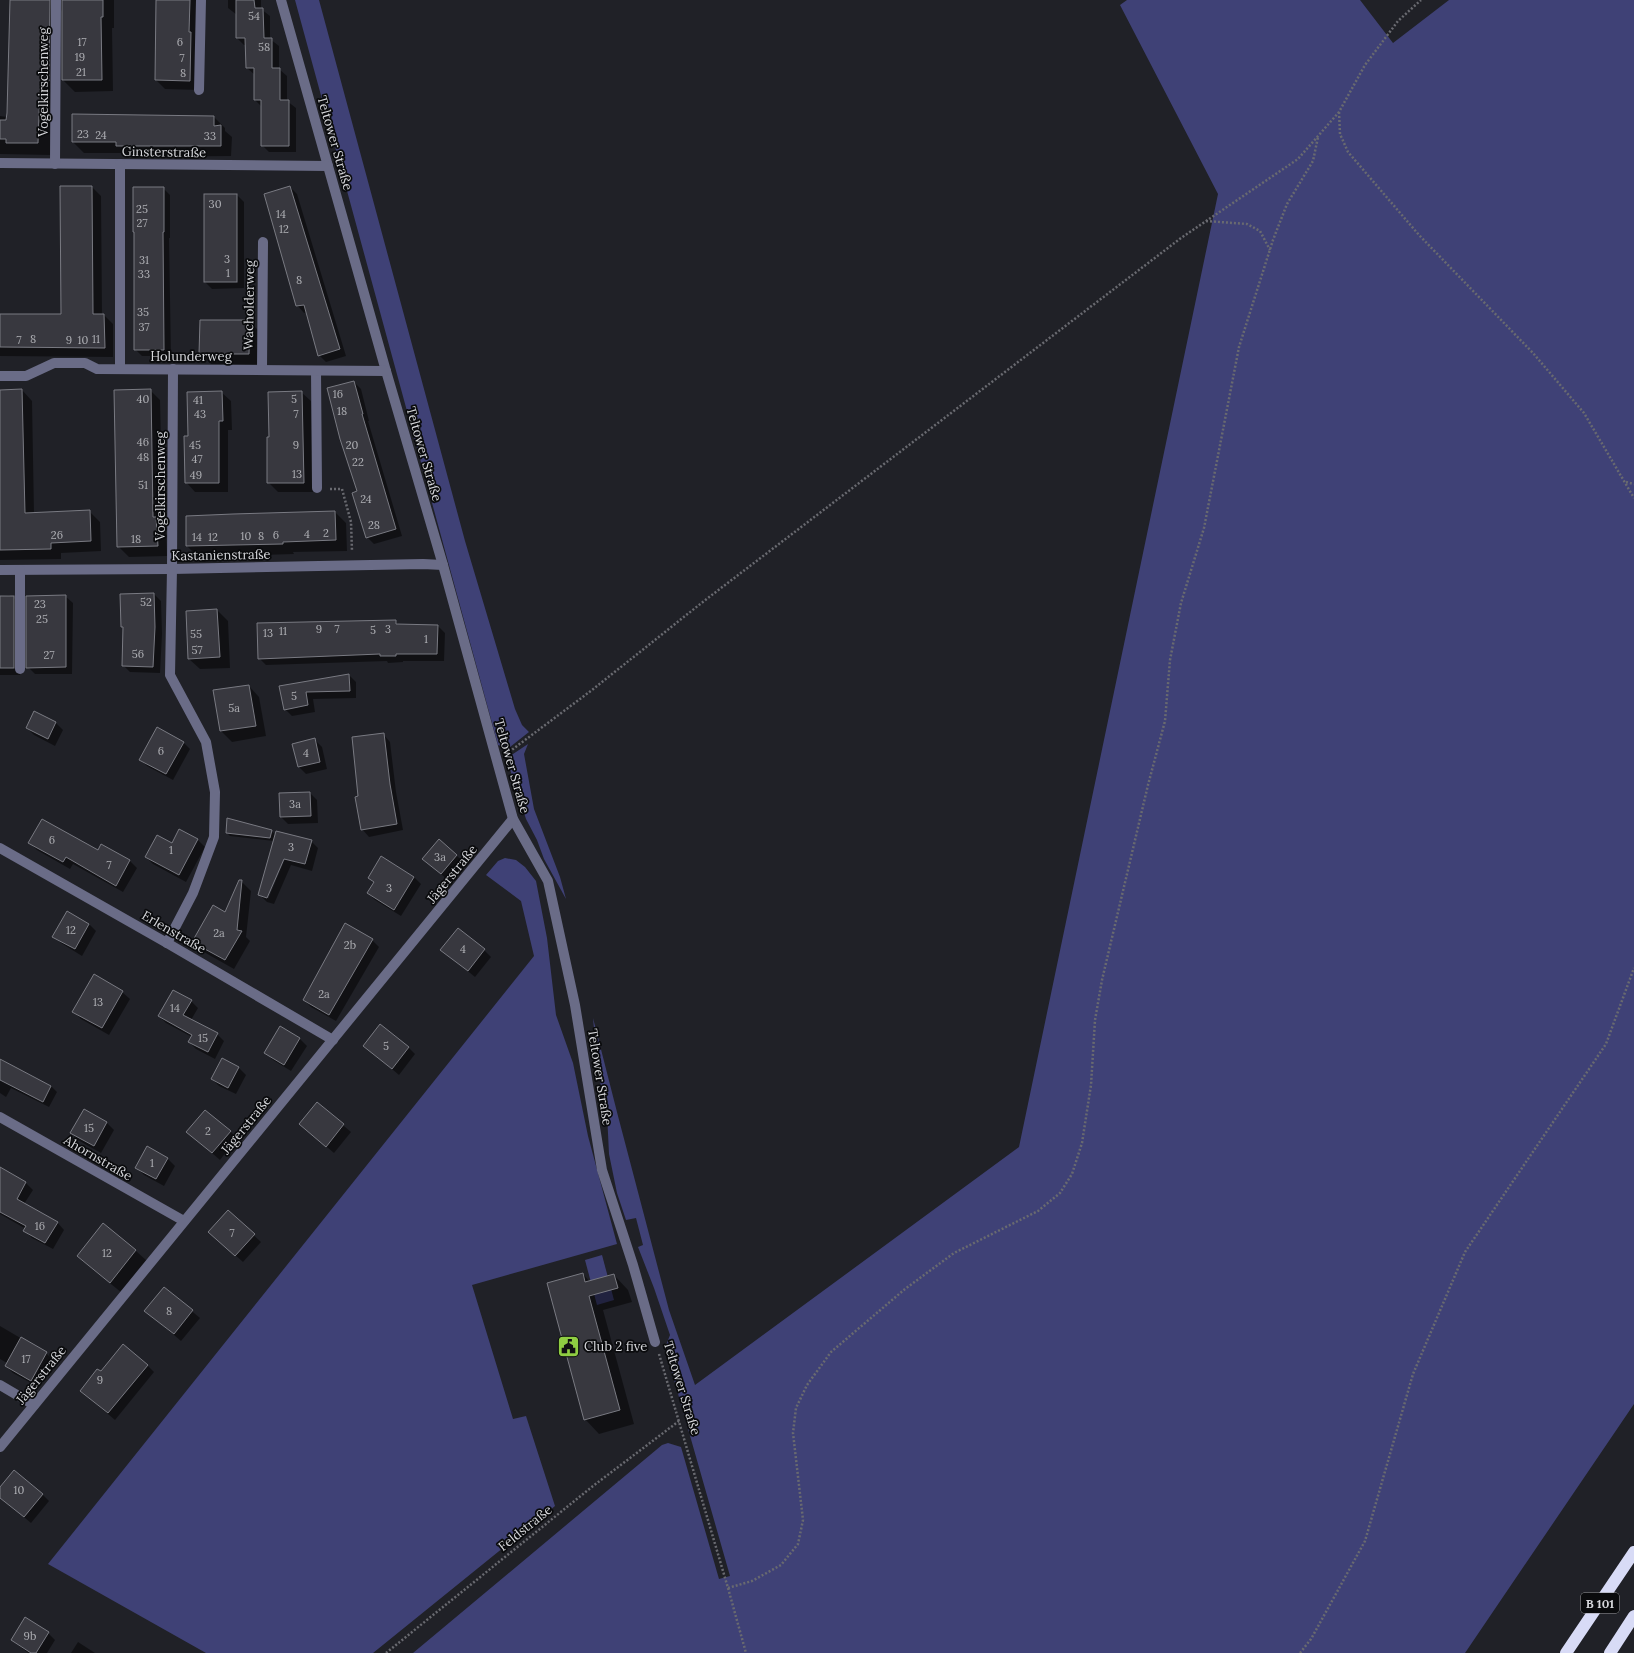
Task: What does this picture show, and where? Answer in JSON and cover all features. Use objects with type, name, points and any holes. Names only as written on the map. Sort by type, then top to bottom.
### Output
[{"type":"highway","name":"B 101","points":[[1566,1653],[1634,1552]]},
{"type":"highway","name":"B 101","points":[[1610,1653],[1634,1616]]},
{"type":"street","name":"Vogelkirschenweg","points":[[55,164],[56,0]]},
{"type":"street","points":[[199,90],[200,0]]},
{"type":"street","name":"Teltower Straße","points":[[281,0],[386,371],[443,565],[496,762],[513,819],[548,881],[575,1005],[602,1170],[633,1265],[655,1342]]},
{"type":"street","name":"Ginsterstraße","points":[[0,163],[328,166]]},
{"type":"street","points":[[120,164],[120,369]]},
{"type":"street","name":"Wacholderweg","points":[[262,369],[263,242]]},
{"type":"street","name":"Holunderweg","points":[[0,376],[26,376],[54,363],[85,363],[97,369],[386,371]]},
{"type":"street","name":"Vogelkirschenweg","points":[[167,943],[193,893],[214,838],[215,792],[206,742],[170,675],[173,369]]},
{"type":"street","points":[[316,371],[318,488]]},
{"type":"street","name":"Kastanienstraße","points":[[0,570],[172,569],[423,564],[443,565]]},
{"type":"street","points":[[20,570],[20,669]]},
{"type":"street","name":"Jägerstraße","points":[[0,1447],[513,819]]},
{"type":"street","name":"Erlenstraße","points":[[0,848],[333,1040]]},
{"type":"street","name":"Ahornstraße","points":[[0,1117],[184,1221]]},
{"type":"street","points":[[0,1385],[34,1405]]},
{"type":"path","points":[[496,762],[592,690],[704,601],[1174,242],[1298,159],[1339,112],[1365,64],[1398,21],[1421,0]]},
{"type":"path","points":[[1339,112],[1340,134],[1348,152],[1419,235],[1533,353],[1584,413],[1626,482],[1634,498]]},
{"type":"path","points":[[728,1588],[752,1581],[781,1565],[798,1544],[803,1520],[793,1432],[796,1408],[807,1385],[831,1352],[905,1289],[954,1253],[1038,1211],[1060,1193],[1072,1174],[1083,1136],[1091,1085],[1095,1020],[1102,980],[1148,785],[1165,721],[1170,660],[1181,603],[1204,528],[1239,347],[1270,250],[1287,204],[1313,161],[1318,137]]},
{"type":"path","points":[[1205,221],[1247,224],[1260,231],[1270,250]]},
{"type":"path","points":[[1626,482],[1634,484]]},
{"type":"path","points":[[318,488],[342,489],[351,522],[353,566]]},
{"type":"path","points":[[1300,1653],[1311,1639],[1365,1541],[1413,1374],[1465,1252],[1606,1044],[1634,968]]},
{"type":"path","name":"Teltower Straße","points":[[655,1342],[727,1583],[746,1653]]},
{"type":"path","name":"Feldstraße","points":[[386,1653],[593,1486],[679,1421]]},
{"type":"shaded area","points":[[295,0],[319,0],[465,541],[515,709],[522,725],[529,732],[510,747],[502,747],[498,745]]},
{"type":"shaded area","points":[[1127,0],[1360,0],[1393,43],[1449,0],[1634,0],[1634,1404],[1465,1653],[413,1653],[662,1445],[668,1443],[681,1447],[719,1579],[730,1576],[665,1348],[670,1335],[638,1247],[643,1245],[636,1218],[626,1220],[617,1193],[609,1154],[607,1113],[598,1072],[593,1018],[669,1310],[695,1385],[1019,1147],[1218,194],[1120,5]]},
{"type":"shaded area","points":[[528,744],[524,754],[534,809],[560,877],[566,899],[544,859],[537,840],[526,819],[508,763],[510,756]]},
{"type":"shaded area","points":[[505,858],[516,860],[525,867],[536,881],[547,938],[556,1015],[573,1063],[588,1136],[617,1244],[472,1285],[513,1419],[526,1416],[555,1506],[373,1653],[206,1653],[48,1564],[534,956],[521,901],[486,875],[498,861]]},
{"type":"shaded area","points":[[602,1255],[614,1300],[597,1305],[585,1260]]},
{"type":"building","points":[[10,0],[50,0],[49,81],[43,81],[43,88],[40,88],[38,143],[6,143],[6,139],[0,139],[0,120],[6,120],[7,113]]},
{"type":"building","points":[[62,0],[103,0],[103,17],[101,17],[102,80],[62,80]]},
{"type":"building","points":[[156,0],[190,0],[190,81],[155,80]]},
{"type":"building","points":[[236,0],[254,0],[255,8],[263,8],[264,38],[272,38],[272,68],[280,68],[280,100],[289,100],[289,146],[261,146],[261,100],[254,100],[254,68],[246,68],[245,38],[236,38]]},
{"type":"building","points":[[72,114],[214,116],[214,126],[221,125],[221,146],[116,146],[116,142],[72,142]]},
{"type":"building","points":[[60,186],[92,186],[93,314],[104,314],[105,348],[0,347],[0,314],[61,314]]},
{"type":"building","points":[[290,186],[340,349],[318,356],[304,305],[296,306],[264,194]]},
{"type":"building","points":[[133,187],[164,187],[164,350],[134,350]]},
{"type":"building","points":[[204,194],[237,194],[237,282],[204,282]]},
{"type":"building","points":[[200,320],[250,320],[249,354],[199,354]]},
{"type":"building","points":[[354,381],[362,414],[396,529],[366,538],[352,493],[357,491],[340,439],[327,388]]},
{"type":"building","points":[[22,389],[25,513],[90,510],[91,541],[51,543],[51,549],[0,550],[0,390]]},
{"type":"building","points":[[151,389],[153,517],[156,517],[158,546],[117,547],[114,390]]},
{"type":"building","points":[[222,391],[223,421],[219,421],[219,483],[185,483],[184,436],[188,436],[187,392]]},
{"type":"building","points":[[302,391],[304,483],[267,483],[267,437],[269,437],[268,392]]},
{"type":"building","points":[[335,511],[336,540],[283,542],[283,544],[186,546],[186,516]]},
{"type":"building","points":[[154,593],[155,627],[153,667],[122,666],[123,627],[121,627],[120,594]]},
{"type":"building","points":[[66,595],[66,667],[26,668],[26,596]]},
{"type":"building","points":[[0,596],[14,596],[14,668],[0,668]]},
{"type":"building","points":[[217,609],[220,657],[188,659],[186,611]]},
{"type":"building","points":[[396,620],[396,624],[438,625],[437,654],[396,654],[396,656],[380,656],[380,654],[258,659],[257,623]]},
{"type":"building","points":[[349,674],[350,691],[306,692],[308,705],[284,710],[279,686]]},
{"type":"building","points":[[249,685],[256,726],[220,731],[213,690]]},
{"type":"building","points":[[34,711],[56,722],[48,739],[26,728]]},
{"type":"building","points":[[157,727],[184,742],[166,774],[139,760]]},
{"type":"building","points":[[384,733],[390,784],[397,824],[361,830],[355,797],[358,796],[352,737]]},
{"type":"building","points":[[315,738],[320,762],[298,767],[292,744]]},
{"type":"building","points":[[310,792],[311,816],[280,817],[279,793]]},
{"type":"building","points":[[227,818],[272,830],[270,838],[226,833]]},
{"type":"building","points":[[42,819],[98,850],[101,844],[130,860],[116,886],[66,857],[63,862],[28,843]]},
{"type":"building","points":[[179,829],[198,839],[179,875],[145,857],[157,835],[172,843]]},
{"type":"building","points":[[276,831],[312,840],[305,864],[284,859],[267,898],[258,895]]},
{"type":"building","points":[[439,839],[457,855],[441,874],[422,859]]},
{"type":"building","points":[[381,856],[414,877],[394,910],[367,893],[374,882],[368,878]]},
{"type":"building","points":[[239,880],[242,880],[237,930],[242,931],[225,960],[192,942],[213,905],[225,912]]},
{"type":"building","points":[[67,911],[89,924],[75,949],[52,937]]},
{"type":"building","points":[[345,923],[373,939],[329,1015],[303,1000]]},
{"type":"building","points":[[458,928],[485,949],[468,971],[440,950]]},
{"type":"building","points":[[94,974],[123,991],[102,1028],[72,1012]]},
{"type":"building","points":[[173,990],[192,1000],[183,1015],[218,1033],[208,1052],[188,1042],[192,1035],[158,1016]]},
{"type":"building","points":[[380,1024],[409,1047],[392,1069],[363,1046]]},
{"type":"building","points":[[280,1026],[300,1038],[284,1065],[264,1053]]},
{"type":"building","points":[[222,1058],[239,1067],[228,1088],[211,1079]]},
{"type":"building","points":[[0,1059],[51,1086],[43,1102],[0,1080]]},
{"type":"building","points":[[317,1102],[344,1124],[326,1147],[299,1124]]},
{"type":"building","points":[[84,1109],[107,1122],[94,1146],[70,1133]]},
{"type":"building","points":[[205,1110],[231,1131],[212,1153],[186,1132]]},
{"type":"building","points":[[147,1146],[168,1158],[156,1179],[135,1168]]},
{"type":"building","points":[[0,1167],[26,1182],[17,1199],[58,1222],[45,1243],[23,1231],[26,1226],[0,1212]]},
{"type":"building","points":[[228,1210],[255,1234],[235,1256],[208,1232]]},
{"type":"building","points":[[103,1223],[136,1250],[110,1283],[77,1256]]},
{"type":"building","points":[[583,1273],[585,1282],[614,1274],[618,1288],[589,1296],[620,1410],[584,1420],[547,1283]]},
{"type":"building","points":[[164,1287],[193,1310],[174,1334],[144,1311]]},
{"type":"building","points":[[21,1337],[47,1352],[31,1381],[5,1366]]},
{"type":"building","points":[[123,1344],[148,1365],[108,1413],[80,1391],[97,1369],[101,1371]]},
{"type":"building","points":[[14,1470],[43,1494],[24,1517],[0,1498],[0,1487]]},
{"type":"building","points":[[25,1617],[49,1632],[36,1653],[31,1653],[11,1640]]},
{"type":"place","name":"Club 2 five","points":[[568,1346]]}]
